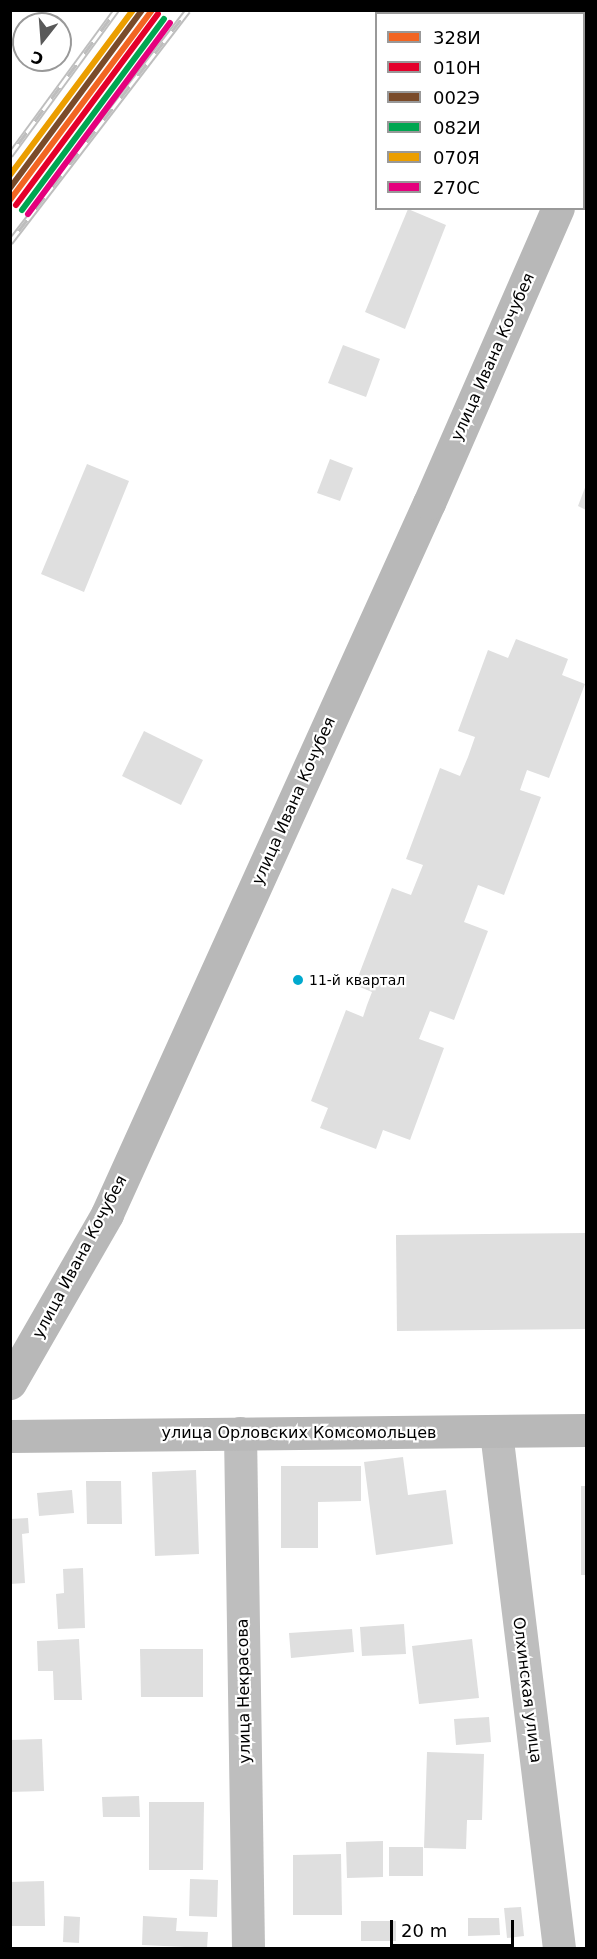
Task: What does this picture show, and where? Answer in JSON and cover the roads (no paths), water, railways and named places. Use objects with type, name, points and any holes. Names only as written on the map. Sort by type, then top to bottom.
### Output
[{"type":"street","name":"улица Ивана Кочубея","points":[[10,1383],[106,1214],[424,514],[557,210]]},
{"type":"street","name":"улица Орловских Комсомольцев","points":[[10,1436],[586,1430]]},
{"type":"street","name":"Олхинская улица","points":[[496,1432],[559,1948]]},
{"type":"street","name":"улица Некрасова","points":[[240,1433],[248,1948]]},
{"type":"railway","points":[[10,155],[116,10]]},
{"type":"railway","points":[[10,242],[188,10]]},
{"type":"place","name":"11-й квартал","points":[[298,980]]}]
